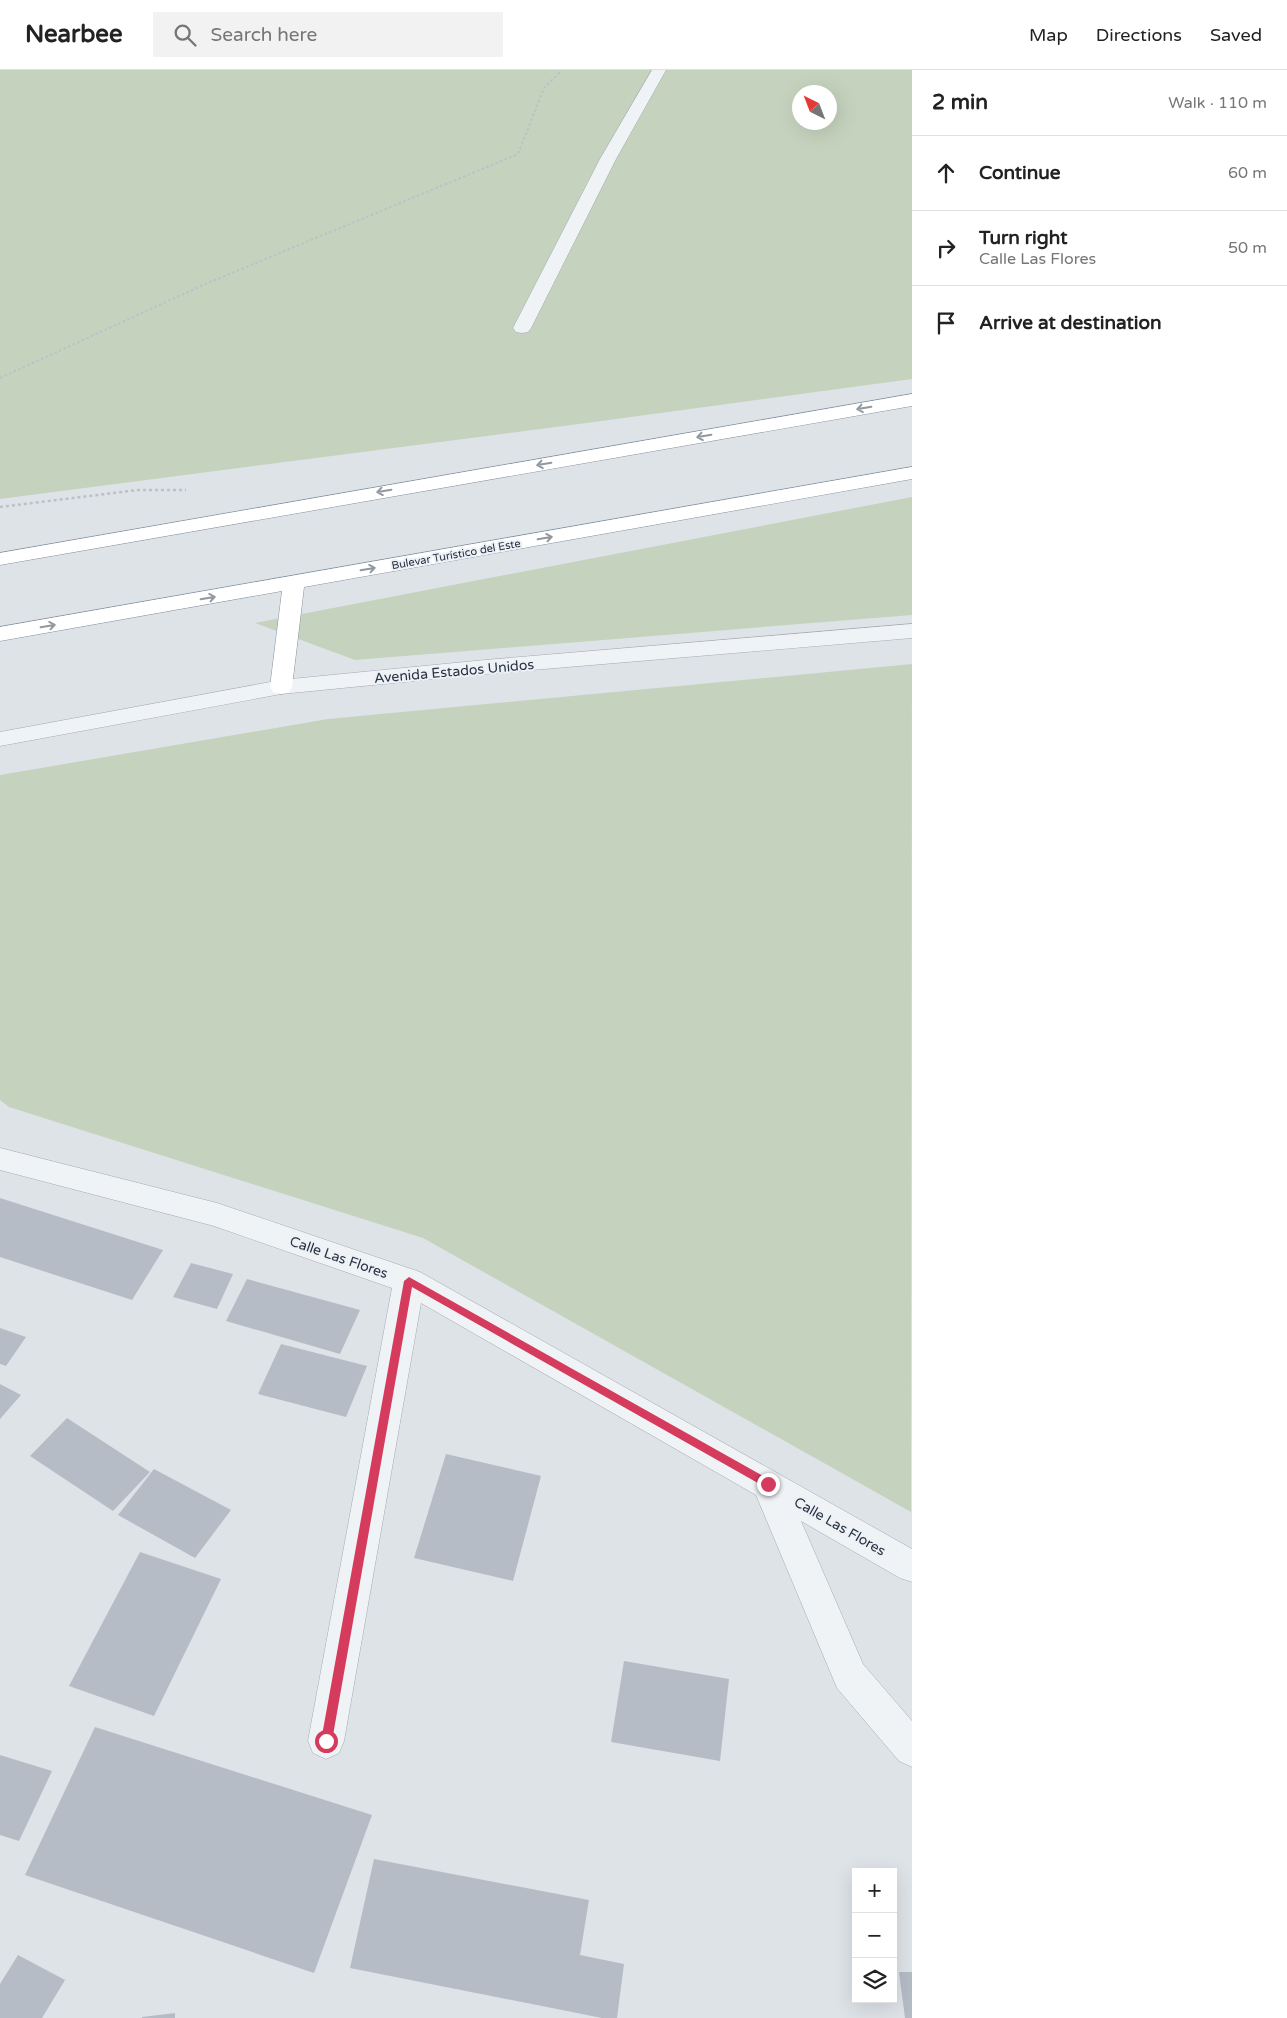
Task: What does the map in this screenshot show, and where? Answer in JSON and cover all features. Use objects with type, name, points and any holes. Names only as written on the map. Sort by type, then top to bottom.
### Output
[{"type":"highway","points":[[0,559],[912,400]]},
{"type":"highway","name":"Bulevar Turístico del Este","points":[[0,634],[912,472]]},
{"type":"highway","points":[[281,687],[294,583]]},
{"type":"street","points":[[522,328],[608,159],[659,70]]},
{"type":"street","name":"Avenida Estados Unidos","points":[[0,739],[281,687],[485,667],[912,631]]},
{"type":"street","name":"Calle Las Flores","points":[[0,1159],[217,1215],[409,1281],[912,1567]]},
{"type":"street","points":[[326,1741],[409,1281]]},
{"type":"street","points":[[768,1484],[850,1676],[912,1749]]},
{"type":"path","points":[[0,378],[202,285],[518,154],[544,88],[562,70]]},
{"type":"path","points":[[0,507],[138,490],[185,490],[219,500],[246,515]]},
{"type":"green space","points":[[0,70],[912,70],[912,379],[0,499]]},
{"type":"green space","points":[[912,497],[912,615],[355,660],[255,623]]},
{"type":"green space","points":[[912,664],[911,1512],[423,1238],[9,1107],[0,1100],[0,775],[328,719]]},
{"type":"building","points":[[0,1198],[163,1250],[132,1300],[0,1257]]},
{"type":"building","points":[[191,1263],[233,1274],[217,1309],[173,1297]]},
{"type":"building","points":[[247,1279],[360,1310],[340,1354],[226,1321]]},
{"type":"building","points":[[0,1328],[26,1337],[6,1366],[0,1364]]},
{"type":"building","points":[[281,1344],[367,1366],[346,1417],[258,1394]]},
{"type":"building","points":[[0,1384],[21,1395],[0,1419]]},
{"type":"building","points":[[67,1418],[150,1472],[113,1511],[30,1456]]},
{"type":"building","points":[[446,1454],[541,1476],[513,1581],[414,1558]]},
{"type":"building","points":[[154,1469],[231,1510],[195,1558],[118,1515]]},
{"type":"building","points":[[140,1552],[221,1579],[154,1716],[69,1686]]},
{"type":"building","points":[[624,1661],[729,1679],[720,1761],[611,1742]]},
{"type":"building","points":[[95,1727],[372,1815],[314,1973],[25,1875]]},
{"type":"building","points":[[0,1755],[52,1771],[19,1841],[0,1835]]},
{"type":"building","points":[[374,1859],[589,1900],[580,1955],[624,1964],[617,2018],[602,2018],[350,1968]]},
{"type":"building","points":[[18,1955],[65,1980],[42,2018],[0,2018],[0,1984]]},
{"type":"building","points":[[899,1972],[912,1972],[912,2018],[905,2018]]},
{"type":"building","points":[[175,2013],[175,2018],[142,2018],[142,2017]]},
{"type":"route","points":[[326,1741],[409,1281],[768,1484]]}]
